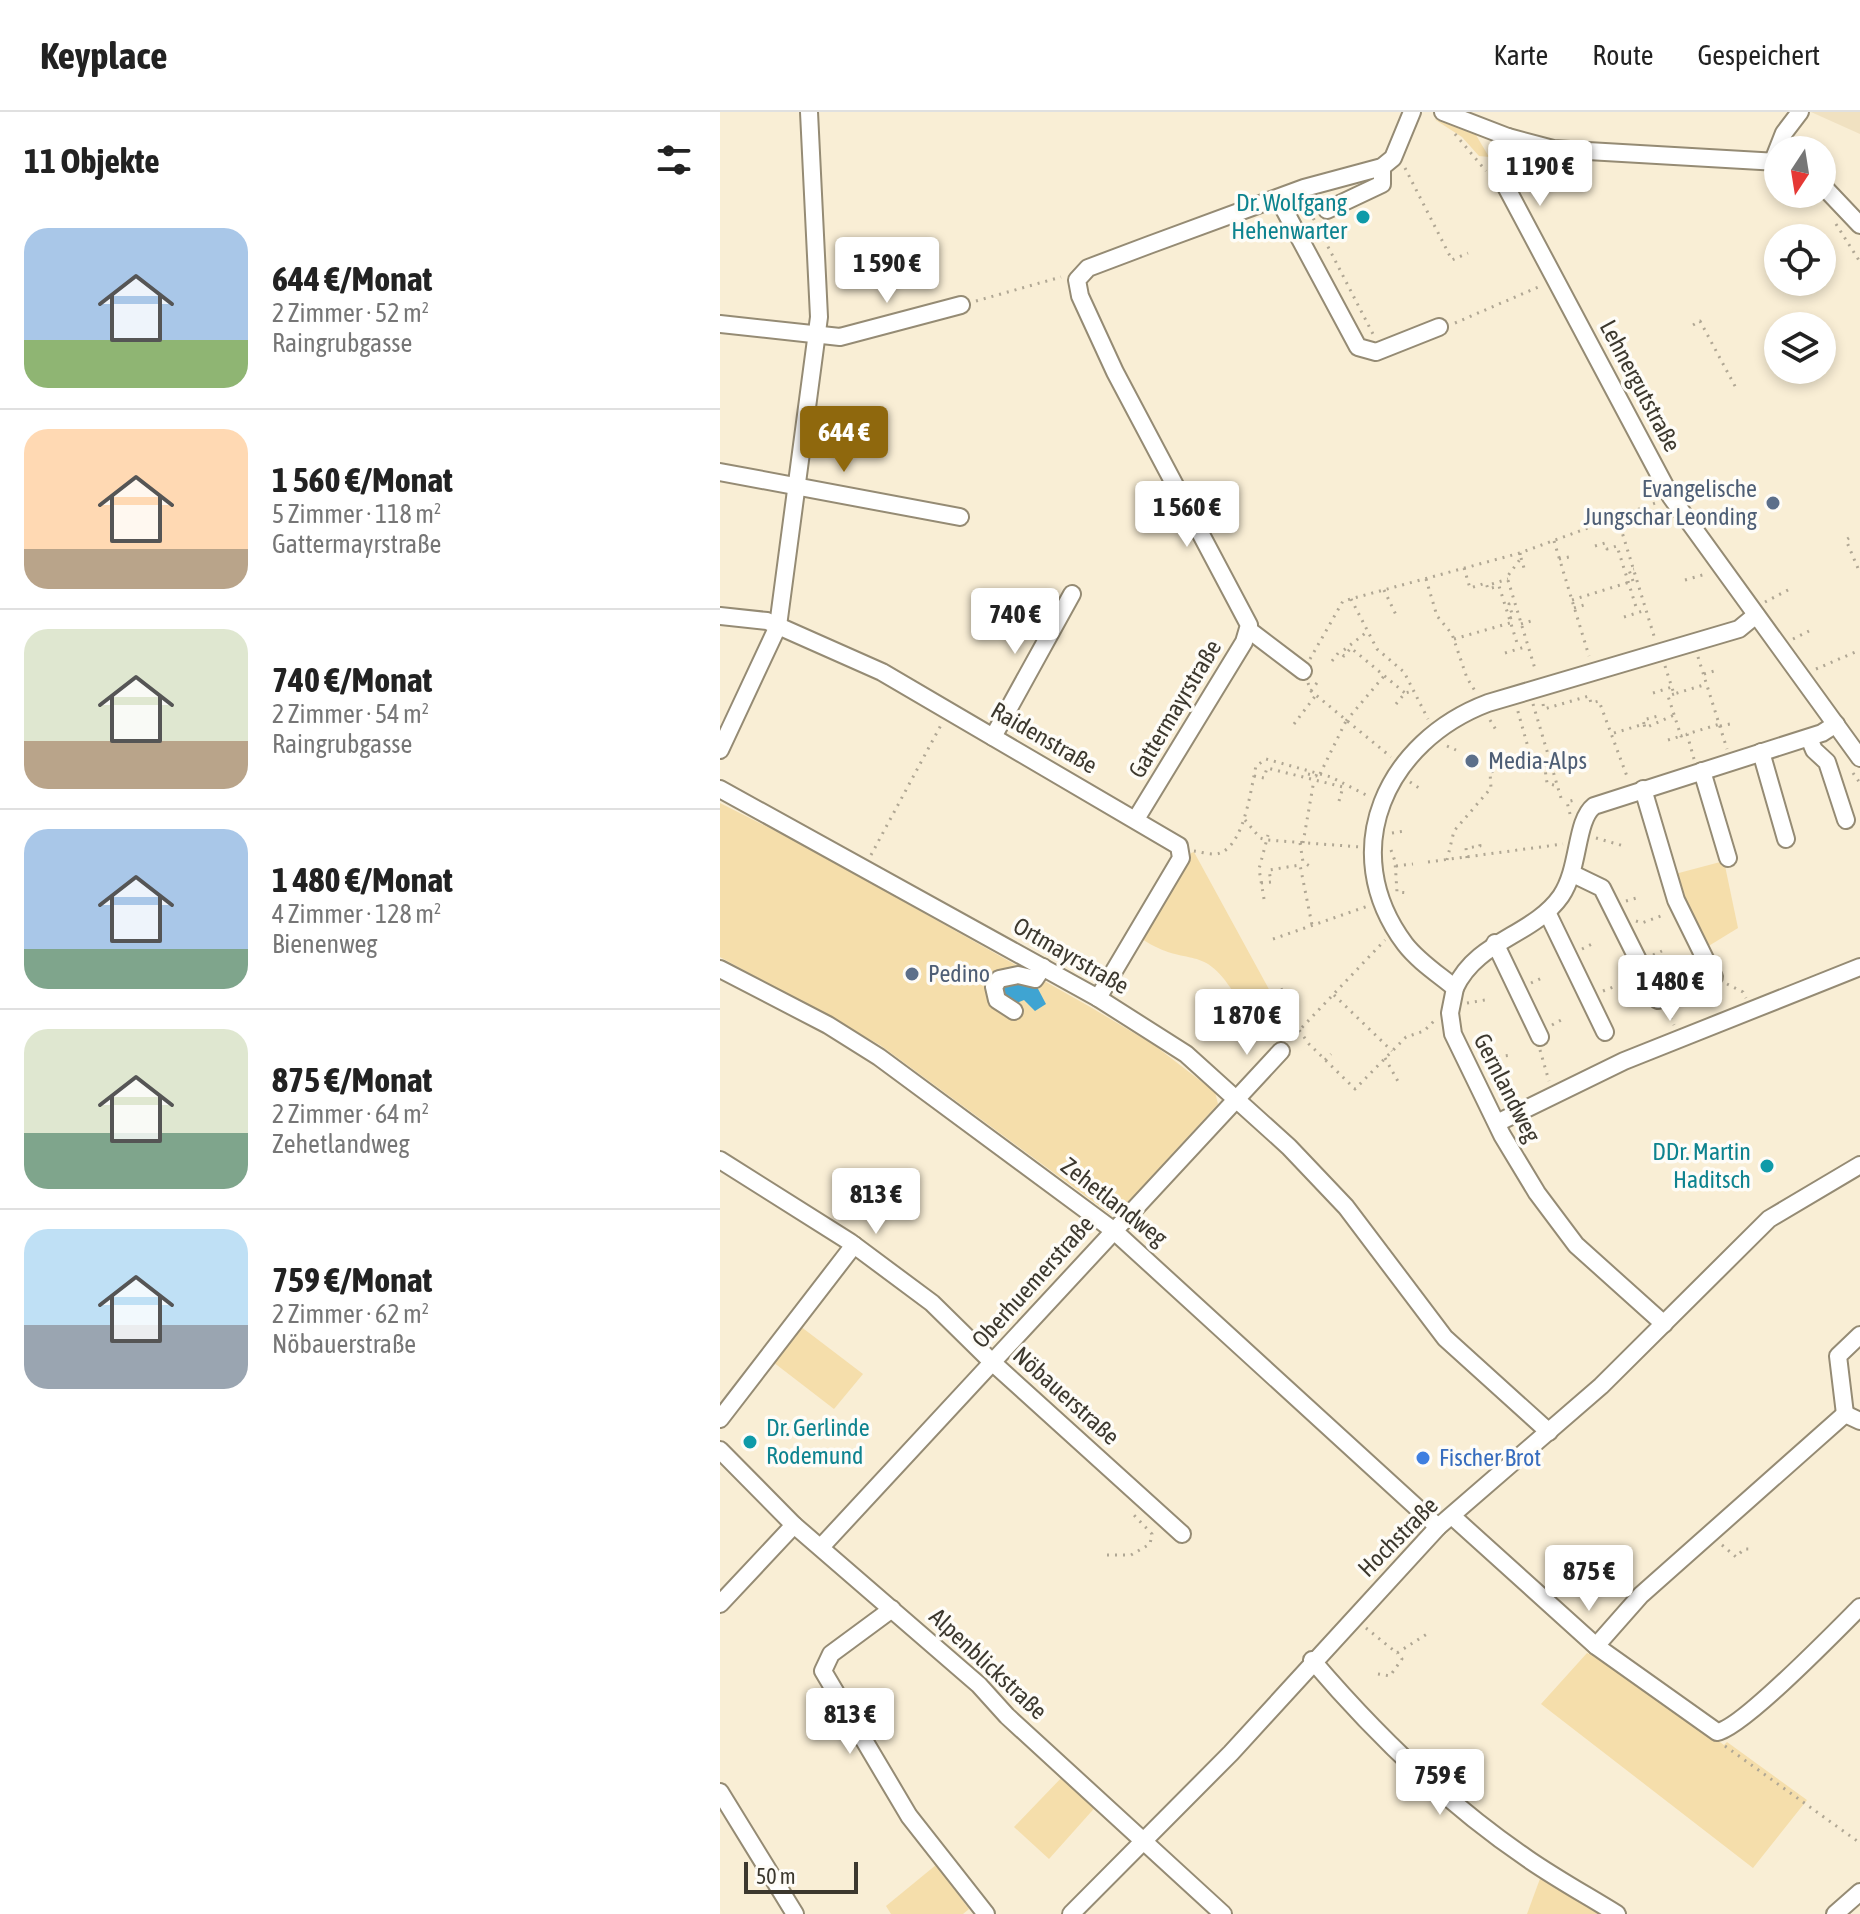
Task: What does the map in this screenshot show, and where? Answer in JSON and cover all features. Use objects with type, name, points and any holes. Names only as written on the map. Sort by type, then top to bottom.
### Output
[{"type":"street","points":[[720,750],[778,626],[817,336],[809,112]]},
{"type":"street","points":[[1327,210],[1382,184],[1387,162],[1412,112]]},
{"type":"street","points":[[1443,112],[1508,137],[1553,149],[1764,160]]},
{"type":"street","points":[[1783,136],[1800,112]]},
{"type":"street","name":"Lehnergutstraße","points":[[1508,137],[1501,164],[1503,181],[1671,497],[1860,758]]},
{"type":"street","points":[[1077,280],[1088,268],[1299,190],[1387,162]]},
{"type":"street","points":[[1278,198],[1351,340],[1366,351],[1381,350],[1439,327]]},
{"type":"street","points":[[1836,200],[1860,225]]},
{"type":"street","name":"Gattermayrstraße","points":[[1077,280],[1080,296],[1115,372],[1247,617],[1249,630],[1136,819]]},
{"type":"street","points":[[720,324],[817,336],[855,334],[961,305]]},
{"type":"street","points":[[720,472],[960,517]]},
{"type":"street","points":[[993,737],[1072,594]]},
{"type":"street","points":[[1756,615],[1739,629],[1473,709],[1433,731],[1404,760],[1385,793],[1377,818],[1373,859],[1376,878],[1384,906],[1405,944],[1455,988],[1466,968],[1495,943],[1547,912],[1561,896],[1573,874],[1574,834],[1594,806],[1636,786],[1809,738],[1836,724]]},
{"type":"street","name":"Raidenstraße","points":[[720,616],[778,626],[882,672],[1136,819],[1182,850]]},
{"type":"street","points":[[1249,630],[1303,671]]},
{"type":"street","points":[[1809,738],[1814,750],[1827,762],[1846,820]]},
{"type":"street","points":[[1761,752],[1786,839]]},
{"type":"street","points":[[1699,767],[1728,858]]},
{"type":"street","points":[[1636,786],[1680,909],[1714,977]]},
{"type":"street","name":"Ortmayrstraße","points":[[720,789],[1098,998],[1186,1054],[1237,1098],[1346,1207],[1452,1345],[1549,1432]]},
{"type":"street","points":[[1098,998],[1181,858],[1182,850]]},
{"type":"street","points":[[1573,874],[1602,888],[1658,1000]]},
{"type":"street","points":[[1547,912],[1605,1032]]},
{"type":"street","points":[[1495,943],[1540,1037]]},
{"type":"street","points":[[1014,1011],[997,1000],[994,987],[999,979],[1018,975],[1035,979],[1043,967]]},
{"type":"street","points":[[1497,1123],[1624,1061],[1860,967]]},
{"type":"street","name":"Zehetlandweg","points":[[720,969],[828,1025],[879,1057],[1113,1230],[1438,1527]]},
{"type":"street","name":"Gernlandweg","points":[[1455,988],[1451,1024],[1497,1123],[1537,1193],[1569,1237],[1664,1324]]},
{"type":"street","name":"Oberhuemerstraße","points":[[821,1547],[1281,1051]]},
{"type":"street","name":"Nöbauerstraße","points":[[720,1160],[854,1245],[932,1303],[992,1362],[1182,1534]]},
{"type":"street","name":"Hochstraße","points":[[1071,1914],[1241,1743],[1312,1660],[1438,1527],[1549,1432],[1664,1324],[1769,1219],[1860,1165]]},
{"type":"street","points":[[720,1419],[854,1245]]},
{"type":"street","points":[[1596,1646],[1641,1595],[1710,1534],[1853,1418],[1837,1360],[1840,1351],[1860,1335]]},
{"type":"street","name":"Alpenblickstraße","points":[[720,1450],[794,1525],[979,1685],[1007,1716],[1223,1914]]},
{"type":"street","points":[[1452,1516],[1596,1646],[1712,1729],[1722,1731],[1807,1660],[1860,1607]]},
{"type":"street","points":[[720,1604],[794,1525]]},
{"type":"street","points":[[892,1609],[831,1654],[823,1671],[909,1816],[986,1914]]},
{"type":"street","points":[[1312,1660],[1379,1735],[1447,1796],[1528,1859],[1617,1914]]},
{"type":"street","points":[[720,1792],[795,1914]]},
{"type":"street","points":[[1835,1914],[1860,1892]]},
{"type":"path","points":[[1513,167],[1516,161]]},
{"type":"path","points":[[1387,162],[1405,167],[1452,260],[1468,253]]},
{"type":"path","points":[[1299,190],[1381,350]]},
{"type":"path","points":[[1831,216],[1860,262]]},
{"type":"path","points":[[961,305],[1059,277],[1077,280]]},
{"type":"path","points":[[1439,327],[1494,308],[1556,279]]},
{"type":"path","points":[[1693,325],[1700,321],[1736,388]]},
{"type":"path","points":[[1620,378],[1630,397]]},
{"type":"path","points":[[1635,407],[1641,417]]},
{"type":"path","points":[[1392,762],[1395,759],[1311,691],[1303,671],[1343,601],[1520,555],[1671,497]]},
{"type":"path","points":[[1618,519],[1656,644]]},
{"type":"path","points":[[1849,538],[1846,540],[1860,573]]},
{"type":"path","points":[[1554,541],[1591,663]]},
{"type":"path","points":[[1595,546],[1605,543],[1607,549],[1617,546],[1637,610]]},
{"type":"path","points":[[1520,555],[1524,568]]},
{"type":"path","points":[[1520,555],[1508,579],[1538,679]]},
{"type":"path","points":[[1559,559],[1569,557]]},
{"type":"path","points":[[1464,568],[1470,588],[1486,583],[1488,589],[1499,586],[1518,646]]},
{"type":"path","points":[[1572,600],[1633,581],[1629,570],[1634,569]]},
{"type":"path","points":[[1685,580],[1710,573]]},
{"type":"path","points":[[1426,579],[1437,616],[1454,639],[1467,678],[1482,696],[1466,701]]},
{"type":"path","points":[[1492,584],[1508,579]]},
{"type":"path","points":[[1746,601],[1756,594],[1762,603],[1790,589]]},
{"type":"path","points":[[1384,590],[1397,617]]},
{"type":"path","points":[[1351,599],[1377,649],[1404,672],[1430,723]]},
{"type":"path","points":[[1454,639],[1510,621],[1513,617],[1509,604],[1515,602]]},
{"type":"path","points":[[1574,608],[1584,605]]},
{"type":"path","points":[[1624,617],[1646,610]]},
{"type":"path","points":[[1521,624],[1531,621]]},
{"type":"path","points":[[1344,650],[1368,631]]},
{"type":"path","points":[[1797,651],[1790,641],[1809,631]]},
{"type":"path","points":[[1505,653],[1528,646]]},
{"type":"path","points":[[1332,661],[1339,652],[1344,656],[1351,648],[1405,693]]},
{"type":"path","points":[[1696,650],[1729,753],[1718,756]]},
{"type":"path","points":[[1819,681],[1812,671],[1860,650]]},
{"type":"path","points":[[1663,660],[1674,694]]},
{"type":"path","points":[[1704,674],[1714,671]]},
{"type":"path","points":[[1308,774],[1316,776],[1346,721],[1384,676]]},
{"type":"path","points":[[1311,691],[1319,680]]},
{"type":"path","points":[[1681,736],[1668,696],[1707,684]]},
{"type":"path","points":[[1653,693],[1672,687]]},
{"type":"path","points":[[1396,704],[1405,693],[1413,691]]},
{"type":"path","points":[[1294,724],[1316,695]]},
{"type":"path","points":[[1506,769],[1505,762],[1531,758],[1516,705],[1541,697],[1544,709],[1589,696],[1591,703],[1599,701],[1610,735],[1644,724],[1643,720],[1658,716],[1659,720],[1674,715]]},
{"type":"path","points":[[1532,700],[1561,798],[1567,802],[1574,834]]},
{"type":"path","points":[[864,867],[948,711]]},
{"type":"path","points":[[1487,713],[1496,730]]},
{"type":"path","points":[[1423,728],[1434,719]]},
{"type":"path","points":[[1668,740],[1730,724]]},
{"type":"path","points":[[1614,733],[1636,786]]},
{"type":"path","points":[[1687,734],[1699,767]]},
{"type":"path","points":[[1440,742],[1456,750]]},
{"type":"path","points":[[1182,850],[1218,854],[1227,849],[1245,820],[1256,766],[1266,759],[1318,773],[1373,798]]},
{"type":"path","points":[[1447,860],[1454,831],[1491,788],[1490,772],[1544,762],[1547,783],[1557,786]]},
{"type":"path","points":[[1254,776],[1264,778],[1267,768],[1343,785]]},
{"type":"path","points":[[1403,788],[1412,773]]},
{"type":"path","points":[[1311,867],[1303,862],[1302,843],[1314,780]]},
{"type":"path","points":[[1407,780],[1419,788]]},
{"type":"path","points":[[1339,801],[1343,785]]},
{"type":"path","points":[[1370,809],[1377,790]]},
{"type":"path","points":[[1567,802],[1580,798]]},
{"type":"path","points":[[1245,820],[1260,838],[1364,848],[1364,843]]},
{"type":"path","points":[[1389,828],[1388,836],[1404,831]]},
{"type":"path","points":[[1428,862],[1467,858],[1574,834],[1624,846]]},
{"type":"path","points":[[1264,899],[1259,869],[1267,838]]},
{"type":"path","points":[[1467,858],[1466,848],[1480,846],[1479,839]]},
{"type":"path","points":[[1388,845],[1396,866],[1397,892],[1409,893]]},
{"type":"path","points":[[1396,866],[1413,864]]},
{"type":"path","points":[[1261,883],[1271,882],[1269,870],[1300,865],[1312,925]]},
{"type":"path","points":[[1273,939],[1373,904]]},
{"type":"path","points":[[1614,912],[1642,923],[1680,909]]},
{"type":"path","points":[[1299,1031],[1389,936],[1388,933]]},
{"type":"path","points":[[1714,977],[1743,992],[1753,1012]]},
{"type":"path","points":[[1283,989],[1273,994],[1299,1031],[1355,1089],[1406,1037],[1424,1031],[1442,1016]]},
{"type":"path","points":[[1334,995],[1392,1051]]},
{"type":"path","points":[[1278,1001],[1286,996]]},
{"type":"path","points":[[1658,1000],[1661,998],[1680,1040]]},
{"type":"path","points":[[1540,1037],[1540,1049],[1554,1096]]},
{"type":"path","points":[[1320,1055],[1325,1050]]},
{"type":"path","points":[[1325,1060],[1331,1054]]},
{"type":"path","points":[[1467,1063],[1512,1055]]},
{"type":"path","points":[[1385,1058],[1400,1085]]},
{"type":"path","points":[[1340,1075],[1345,1070]]},
{"type":"path","points":[[1107,1555],[1140,1553],[1150,1544],[1152,1534],[1130,1511]]},
{"type":"path","points":[[1710,1534],[1736,1557],[1744,1549],[1749,1549]]},
{"type":"path","points":[[1362,1629],[1371,1629],[1402,1659],[1390,1676],[1378,1674]]},
{"type":"path","points":[[1397,1653],[1430,1632]]},
{"type":"path","points":[[1722,1731],[1720,1741],[1727,1749],[1860,1843]]},
{"type":"shaded area","points":[[1811,112],[1860,112],[1860,134]]},
{"type":"shaded area","points":[[1434,119],[1476,135],[1489,157],[1479,156],[1462,137]]},
{"type":"shaded area","points":[[720,803],[807,847],[1154,1045],[1215,1092],[1218,1104],[1120,1211],[1110,1214],[880,1045],[720,957]]},
{"type":"shaded area","points":[[1194,852],[1271,993],[1246,1001],[1237,998],[1225,980],[1204,962],[1158,948],[1142,939]]},
{"type":"shaded area","points":[[1724,861],[1738,928],[1707,947],[1675,874]]},
{"type":"shaded area","points":[[800,1326],[863,1374],[834,1409],[773,1362]]},
{"type":"shaded area","points":[[1587,1653],[1608,1662],[1807,1800],[1753,1868],[1541,1704]]},
{"type":"shaded area","points":[[1065,1774],[1099,1803],[1049,1859],[1014,1827]]},
{"type":"shaded area","points":[[936,1865],[969,1909],[963,1914],[891,1914],[886,1906]]},
{"type":"shaded area","points":[[1541,1876],[1604,1914],[1527,1914]]},
{"type":"water","points":[[1008,980],[1036,985],[1046,1004],[1035,1011],[1024,1000],[1014,1004],[999,991]]},
{"type":"place","name":"Dr. Wolfgang Hehenwarter","points":[[1363,217]]},
{"type":"place","name":"Evangelische Jungschar Leonding","points":[[1773,503]]},
{"type":"place","name":"Media-Alps","points":[[1472,761]]},
{"type":"place","name":"Pedino","points":[[912,974]]},
{"type":"place","name":"DDr. Martin Haditsch","points":[[1767,1166]]},
{"type":"place","name":"Dr. Gerlinde Rodemund","points":[[750,1442]]},
{"type":"place","name":"Fischer Brot","points":[[1423,1458]]}]
